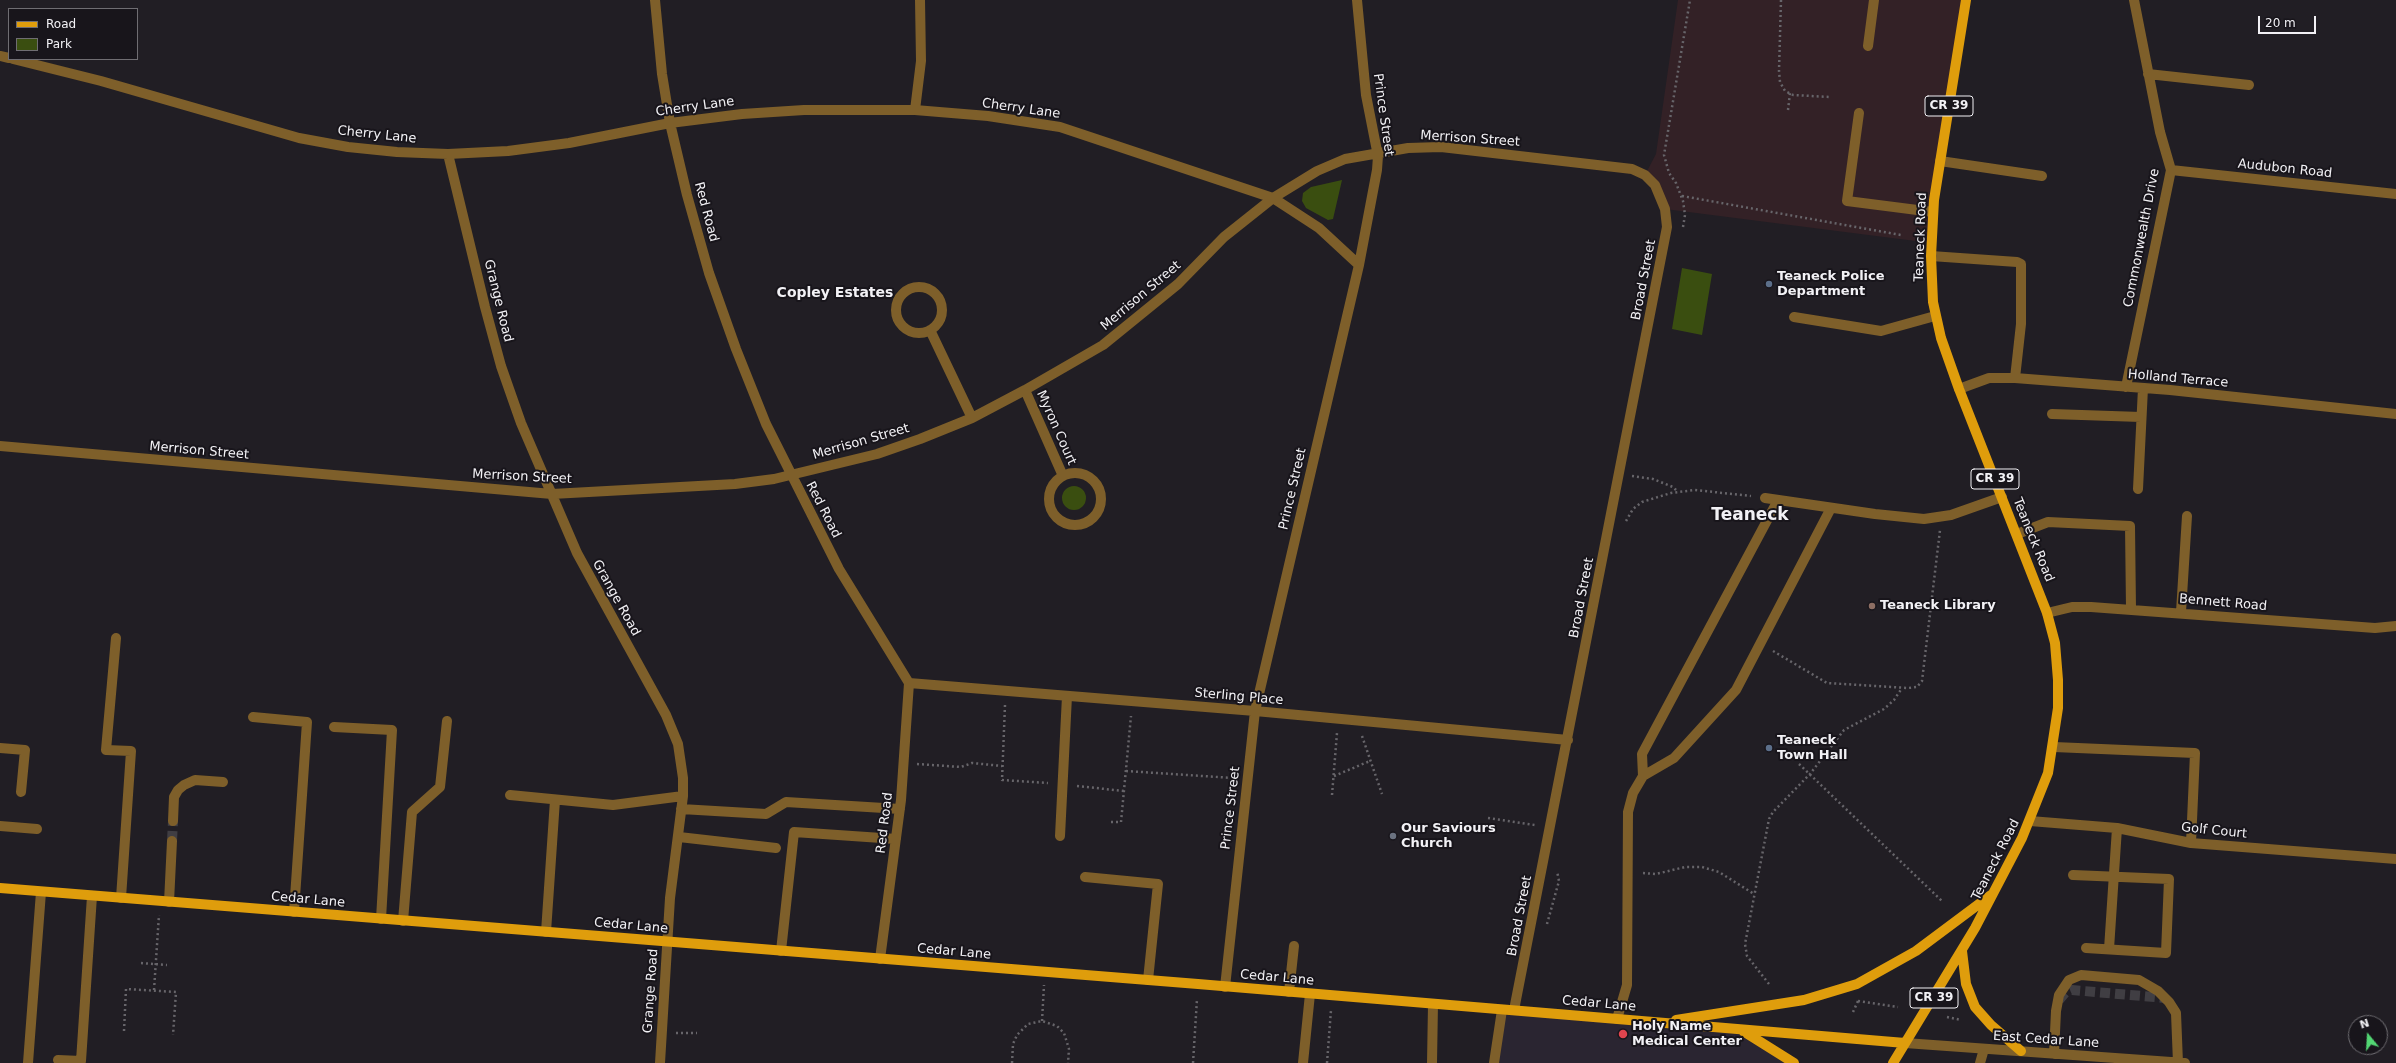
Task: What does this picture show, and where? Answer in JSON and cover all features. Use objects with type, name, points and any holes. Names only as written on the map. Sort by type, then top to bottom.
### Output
[{"type":"main road","name":"Teaneck Road","points":[[1893,1063],[1962,951],[1994,893],[2030,820],[2048,773],[2054,747],[2058,708],[2058,680],[2055,643],[2048,613],[1959,389],[1935,316],[1931,256],[1933,212],[1966,0]]},
{"type":"main road","name":"Cedar Lane","points":[[0,888],[1198,984],[1905,1043]]},
{"type":"main road","points":[[1659,1022],[1804,1000],[1843,990],[1900,962],[1994,893]]},
{"type":"main road","points":[[1962,951],[1966,984],[1975,1007],[1990,1025],[2021,1052]]},
{"type":"main road","points":[[1741,1030],[1794,1063]]},
{"type":"street","name":"Red Road","points":[[655,0],[662,74],[670,123],[687,195],[709,273],[736,349],[766,424],[839,569],[909,683],[905,763],[880,959]]},
{"type":"street","points":[[914,110],[920,61],[920,0]]},
{"type":"street","name":"Prince Street","points":[[1226,987],[1255,711],[1358,265],[1377,170],[1378,154],[1366,95],[1357,0]]},
{"type":"street","points":[[1868,46],[1874,0]]},
{"type":"street","name":"Commonwealth Drive","points":[[2126,387],[2171,170],[2160,132],[2134,0]]},
{"type":"street","name":"Cherry Lane","points":[[17,60],[101,82],[299,138],[383,151],[448,154],[508,151],[569,143],[670,123],[742,114],[804,110],[914,110],[988,116],[1060,127],[1273,198],[1319,228],[1358,265]]},
{"type":"street","points":[[2148,74],[2249,85]]},
{"type":"street","points":[[1859,113],[1847,201],[1933,212]]},
{"type":"street","name":"Merrison Street","points":[[0,446],[552,494],[735,484],[791,475],[877,454],[972,418],[1025,390],[1103,345],[1178,284],[1224,237],[1273,198],[1317,171],[1345,158],[1378,154],[1408,148],[1441,147],[1632,169],[1644,175],[1656,188]]},
{"type":"street","name":"Grange Road","points":[[448,154],[501,366],[521,424],[577,553],[666,715],[678,744],[683,778],[683,796],[679,837],[670,898],[660,1063]]},
{"type":"street","points":[[1940,161],[2042,176]]},
{"type":"street","name":"Audubon Road","points":[[2171,170],[2396,194]]},
{"type":"street","name":"Broad Street","points":[[1514,1010],[1665,242],[1667,227],[1665,209],[1656,188]]},
{"type":"street","points":[[1931,256],[2017,262],[2021,264],[2021,324],[2015,378]]},
{"type":"street","points":[[915,287],[931,290],[941,302],[941,318],[930,330],[924,332],[909,331],[899,321],[896,314],[898,300],[908,290],[915,287]]},
{"type":"street","points":[[1794,317],[1881,331],[1935,316]]},
{"type":"street","points":[[930,330],[972,418]]},
{"type":"street","name":"Holland Terrace","points":[[1959,389],[1989,378],[2015,378],[2143,388],[2396,414]]},
{"type":"street","points":[[2138,489],[2143,388]]},
{"type":"street","name":"Myron Court","points":[[1025,390],[1063,476]]},
{"type":"street","points":[[2052,414],[2141,417]]},
{"type":"street","points":[[1072,473],[1081,474],[1096,484],[1101,500],[1099,509],[1087,522],[1071,525],[1056,518],[1052,511],[1049,495],[1057,480],[1063,476],[1072,473]]},
{"type":"street","points":[[1765,498],[1831,508],[1924,519],[1942,517],[2002,497]]},
{"type":"street","points":[[1643,776],[1642,754],[1778,500]]},
{"type":"street","points":[[1617,1019],[1627,985],[1628,812],[1633,793],[1643,776],[1674,758],[1736,690],[1831,508]]},
{"type":"street","points":[[2181,612],[2187,516]]},
{"type":"street","points":[[2016,534],[2048,522],[2130,526],[2131,609]]},
{"type":"street","name":"Bennett Road","points":[[2048,613],[2078,607],[2181,612],[2376,628],[2396,626]]},
{"type":"street","points":[[116,638],[106,750],[131,751],[121,898]]},
{"type":"street","name":"Sterling Place","points":[[909,683],[1255,711],[1568,740]]},
{"type":"street","points":[[1060,836],[1067,696]]},
{"type":"street","points":[[253,717],[307,722],[294,912]]},
{"type":"street","points":[[403,920],[412,812],[440,787],[447,721]]},
{"type":"street","points":[[334,727],[392,730],[382,919]]},
{"type":"street","points":[[2054,747],[2195,753],[2191,843]]},
{"type":"street","points":[[0,748],[25,750],[21,792]]},
{"type":"street","points":[[173,821],[174,797],[178,790],[184,785],[195,780],[223,782]]},
{"type":"street","points":[[510,795],[613,805],[683,796]]},
{"type":"street","points":[[546,932],[555,800]]},
{"type":"street","points":[[681,809],[766,814],[786,802],[900,809]]},
{"type":"street","name":"Golf Court","points":[[2030,820],[2117,828],[2191,843],[2396,859]]},
{"type":"street","points":[[0,826],[37,829]]},
{"type":"street","points":[[2109,949],[2117,828]]},
{"type":"street","points":[[781,951],[794,832],[896,839]]},
{"type":"street","points":[[679,837],[776,848]]},
{"type":"street","points":[[164,901],[172,841]]},
{"type":"street","points":[[2073,875],[2169,879],[2166,953],[2086,948]]},
{"type":"street","points":[[1085,877],[1158,884],[1148,980]]},
{"type":"street","points":[[28,1063],[41,892]]},
{"type":"street","points":[[58,1060],[81,1061],[92,896]]},
{"type":"street","points":[[1289,992],[1294,946]]},
{"type":"street","points":[[2054,1054],[2056,1011],[2059,994],[2069,980],[2081,975],[2139,980],[2158,991],[2169,1002],[2176,1013],[2178,1062]]},
{"type":"street","points":[[1303,1063],[1310,994]]},
{"type":"street","points":[[1432,1063],[1433,1004]]},
{"type":"street","points":[[1494,1063],[1502,1010]]},
{"type":"street","name":"East Cedar Lane","points":[[1905,1043],[2054,1054],[2100,1060],[2185,1063]]},
{"type":"street","points":[[1980,1063],[1984,1049]]},
{"type":"path","points":[[1781,0],[1779,77],[1782,86],[1790,93],[1829,97]]},
{"type":"path","points":[[1788,110],[1790,93]]},
{"type":"path","points":[[1682,196],[1901,235]]},
{"type":"path","points":[[1625,524],[1629,514],[1638,505],[1671,493],[1695,490],[1765,498]]},
{"type":"path","points":[[1760,644],[1823,682],[1902,688],[1917,687],[1922,681],[1942,517]]},
{"type":"path","points":[[1769,984],[1747,956],[1745,944],[1769,819],[1773,812],[1810,774],[1844,730],[1884,709],[1894,700],[1902,688]]},
{"type":"path","points":[[1006,691],[1002,780],[1063,784],[1124,791]]},
{"type":"path","points":[[1111,822],[1121,822],[1133,701]]},
{"type":"path","points":[[1332,795],[1338,719]]},
{"type":"path","points":[[1357,720],[1382,794]]},
{"type":"path","points":[[1334,776],[1370,760]]},
{"type":"path","points":[[905,763],[961,767],[972,764],[1002,766]]},
{"type":"path","points":[[1799,764],[1943,902]]},
{"type":"path","points":[[1126,771],[1247,779]]},
{"type":"path","points":[[1488,818],[1551,827]]},
{"type":"path","points":[[1628,873],[1656,874],[1685,867],[1702,867],[1719,872],[1754,894]]},
{"type":"path","points":[[1544,930],[1549,919],[1554,893],[1559,881],[1556,868]]},
{"type":"path","points":[[154,990],[164,901]]},
{"type":"path","points":[[141,963],[167,965]]},
{"type":"path","points":[[1042,1020],[1045,972]]},
{"type":"path","points":[[1193,1063],[1198,984]]},
{"type":"path","points":[[124,1031],[126,989],[154,990],[176,992],[174,1035]]},
{"type":"path","points":[[1327,1063],[1332,995]]},
{"type":"path","points":[[1853,1012],[1860,995]]},
{"type":"path","points":[[1858,1001],[1898,1007]]},
{"type":"path","points":[[1947,1017],[1961,1020],[1960,1022]]},
{"type":"path","points":[[1012,1063],[1013,1044],[1017,1035],[1028,1024],[1042,1020],[1057,1026],[1064,1033],[1069,1049],[1068,1063]]},
{"type":"path","points":[[661,1032],[697,1033]]},
{"type":"shaded area","points":[[1678,0],[1966,0],[1931,243],[1665,209],[1645,175],[1656,154]]},
{"type":"shaded area","name":"Holy Name Medical Center","points":[[1502,1010],[1741,1030],[1794,1063],[1494,1063]]},
{"type":"green space","points":[[1342,180],[1333,219],[1328,220],[1306,208],[1302,201],[1303,193],[1311,187]]},
{"type":"green space","points":[[1682,268],[1712,274],[1702,335],[1672,329]]},
{"type":"green space","points":[[1074,486],[1079,487],[1085,493],[1085,503],[1079,509],[1074,510],[1069,509],[1063,503],[1062,498],[1063,493],[1069,487]]},
{"type":"tunnel","points":[[172,841],[173,821]]},
{"type":"tunnel","points":[[2059,1000],[2065,993],[2072,990],[2165,998]]},
{"type":"place","name":"Teaneck Police Department","points":[[1769,284]]},
{"type":"place","name":"Teaneck Library","points":[[1872,606]]},
{"type":"place","name":"Teaneck Town Hall","points":[[1769,748]]},
{"type":"place","name":"Our Saviours Church","points":[[1393,836]]},
{"type":"place","name":"Holy Name Medical Center","points":[[1623,1034]]},
{"type":"district","name":"Copley Estates","points":[[835,293]]},
{"type":"district","name":"Teaneck","points":[[1750,516]]}]
